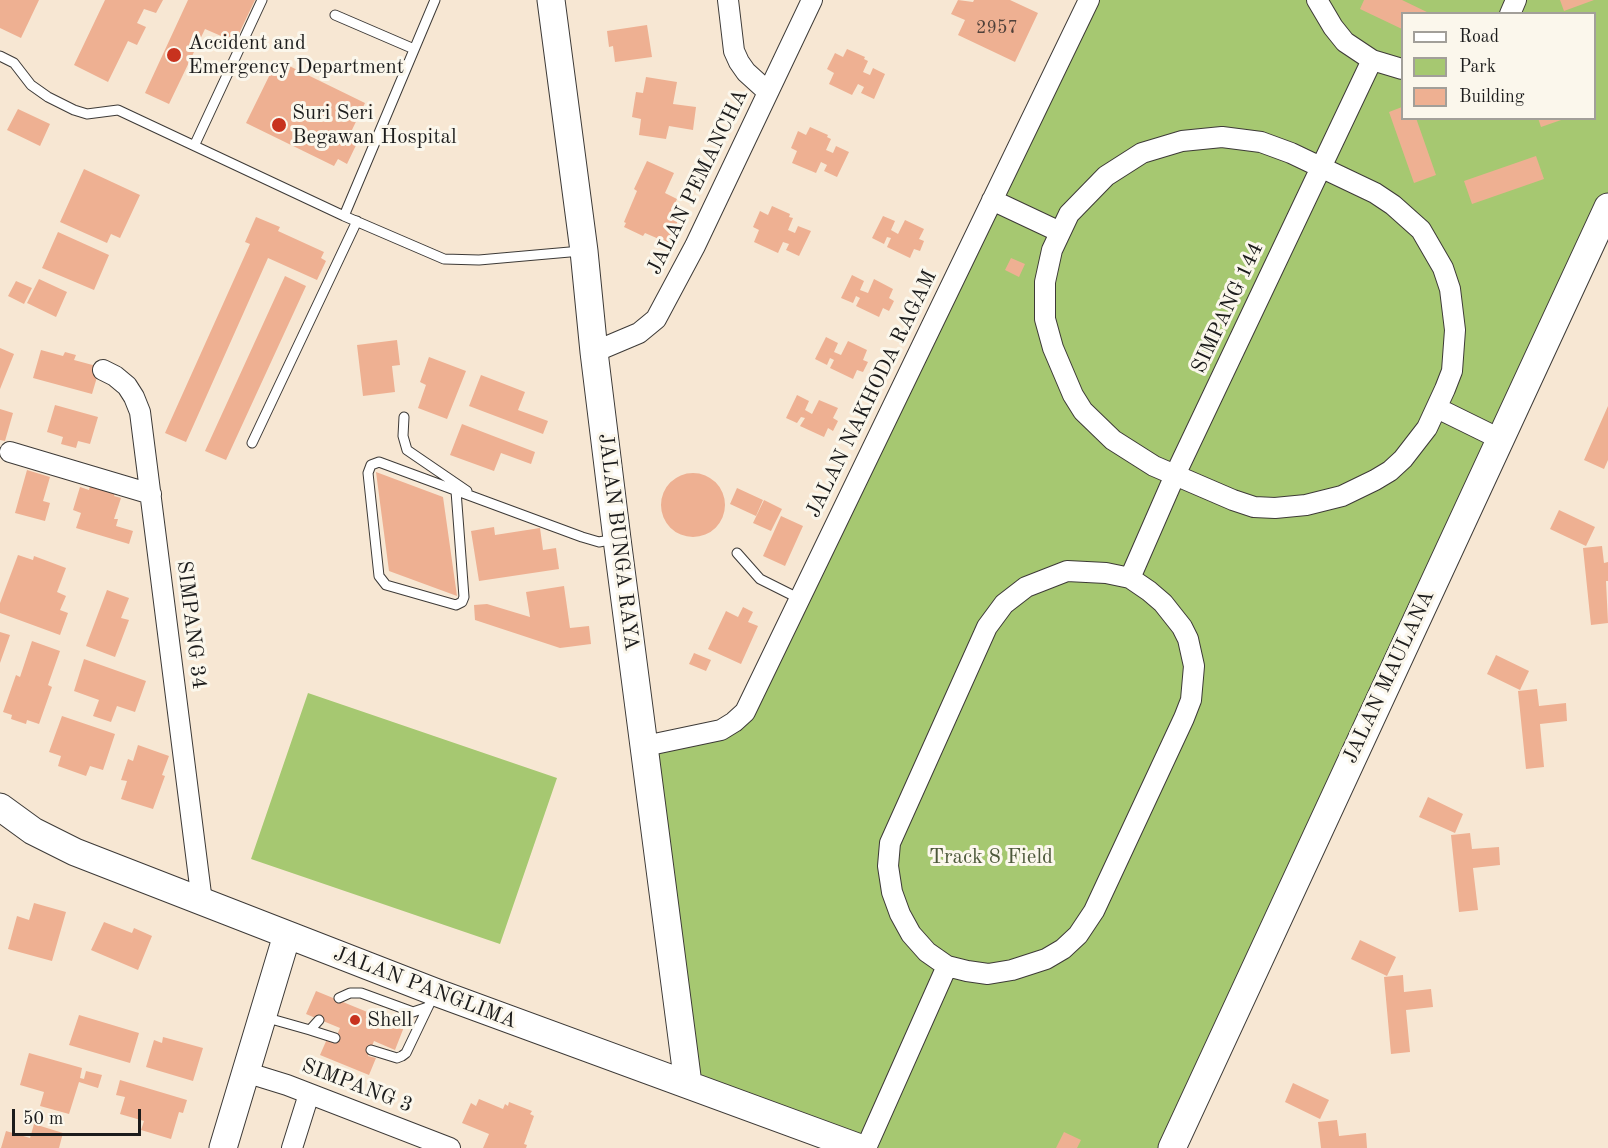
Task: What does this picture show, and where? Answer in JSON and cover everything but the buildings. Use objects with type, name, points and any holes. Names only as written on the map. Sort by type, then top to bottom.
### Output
[{"type":"main road","name":"JALAN BUNGA RAYA","points":[[551,0],[584,251],[617,539],[688,1084]]},
{"type":"main road","name":"JALAN MAULANA","points":[[1172,1148],[1608,207]]},
{"type":"main road","name":"JALAN PANGLIMA","points":[[0,807],[33,831],[75,852],[287,935],[431,999],[688,1084],[860,1148]]},
{"type":"main road","points":[[223,1148],[287,935]]},
{"type":"street","points":[[728,0],[734,51],[746,72],[768,92]]},
{"type":"street","name":"JALAN PEMANCHA","points":[[594,352],[639,333],[656,319],[690,256],[812,0]]},
{"type":"street","name":"JALAN NAKHODA RAGAM","points":[[645,746],[721,729],[740,717],[749,704],[1089,0]]},
{"type":"street","points":[[1317,0],[1345,42],[1372,60],[1401,69]]},
{"type":"street","name":"SIMPANG 144","points":[[1130,578],[1175,476],[1372,60]]},
{"type":"street","points":[[1204,138],[1241,138],[1261,142],[1321,166],[1393,205],[1421,230],[1443,268],[1454,311],[1455,351],[1452,371],[1437,408],[1417,444],[1390,471],[1359,489],[1326,500],[1292,507],[1254,507],[1175,476],[1144,461],[1113,440],[1083,411],[1073,395],[1053,348],[1045,319],[1047,268],[1060,232],[1069,214],[1106,176],[1142,153],[1162,146],[1204,138]]},
{"type":"street","points":[[992,200],[1060,232]]},
{"type":"street","name":"SIMPANG 34","points":[[103,370],[116,376],[127,386],[140,412],[202,902]]},
{"type":"street","points":[[1437,408],[1500,439]]},
{"type":"street","points":[[10,452],[151,494]]},
{"type":"street","points":[[1067,571],[1106,573],[1130,578],[1156,597],[1182,627],[1192,653],[1194,681],[1191,700],[1184,718],[1094,911],[1078,935],[1063,949],[1046,959],[1012,970],[988,974],[967,972],[947,966],[927,952],[911,934],[900,914],[892,892],[888,866],[890,843],[898,820],[987,627],[1004,604],[1026,587],[1050,576],[1067,571]]},
{"type":"street","points":[[866,1148],[947,966]]},
{"type":"street","name":"SIMPANG 3","points":[[245,1072],[450,1148]]},
{"type":"street","points":[[292,1148],[309,1094]]},
{"type":"lane","points":[[195,144],[262,0]]},
{"type":"lane","points":[[344,216],[435,0]]},
{"type":"lane","points":[[335,15],[414,49]]},
{"type":"lane","points":[[0,56],[14,63],[31,85],[48,97],[74,110],[87,114],[118,110],[195,144],[344,216],[444,259],[479,260],[584,251]]},
{"type":"lane","points":[[252,443],[357,221]]},
{"type":"lane","points":[[404,417],[403,436],[407,450],[479,499]]},
{"type":"lane","points":[[456,491],[464,597],[462,602],[456,605],[386,585],[379,576],[368,472],[371,465],[379,462],[582,537],[599,542],[617,539]]},
{"type":"lane","points":[[737,553],[760,579],[800,599]]},
{"type":"lane","points":[[339,998],[356,992],[413,1012],[431,999]]},
{"type":"lane","points":[[371,1050],[397,1058],[406,1053],[431,999]]},
{"type":"lane","points":[[262,1017],[335,1038]]},
{"type":"lane","points":[[310,1030],[319,1020]]},
{"type":"green space","name":"Track 8 Field","points":[[1090,0],[1608,0],[1608,207],[1172,1148],[860,1148],[688,1084],[645,746],[728,726]]},
{"type":"green space","points":[[308,693],[557,778],[500,944],[251,859]]},
{"type":"place","name":"Accident and Emergency Department","points":[[174,55]]},
{"type":"place","name":"Suri Seri Begawan Hospital","points":[[279,125]]},
{"type":"place","name":"Shell","points":[[355,1020]]}]
